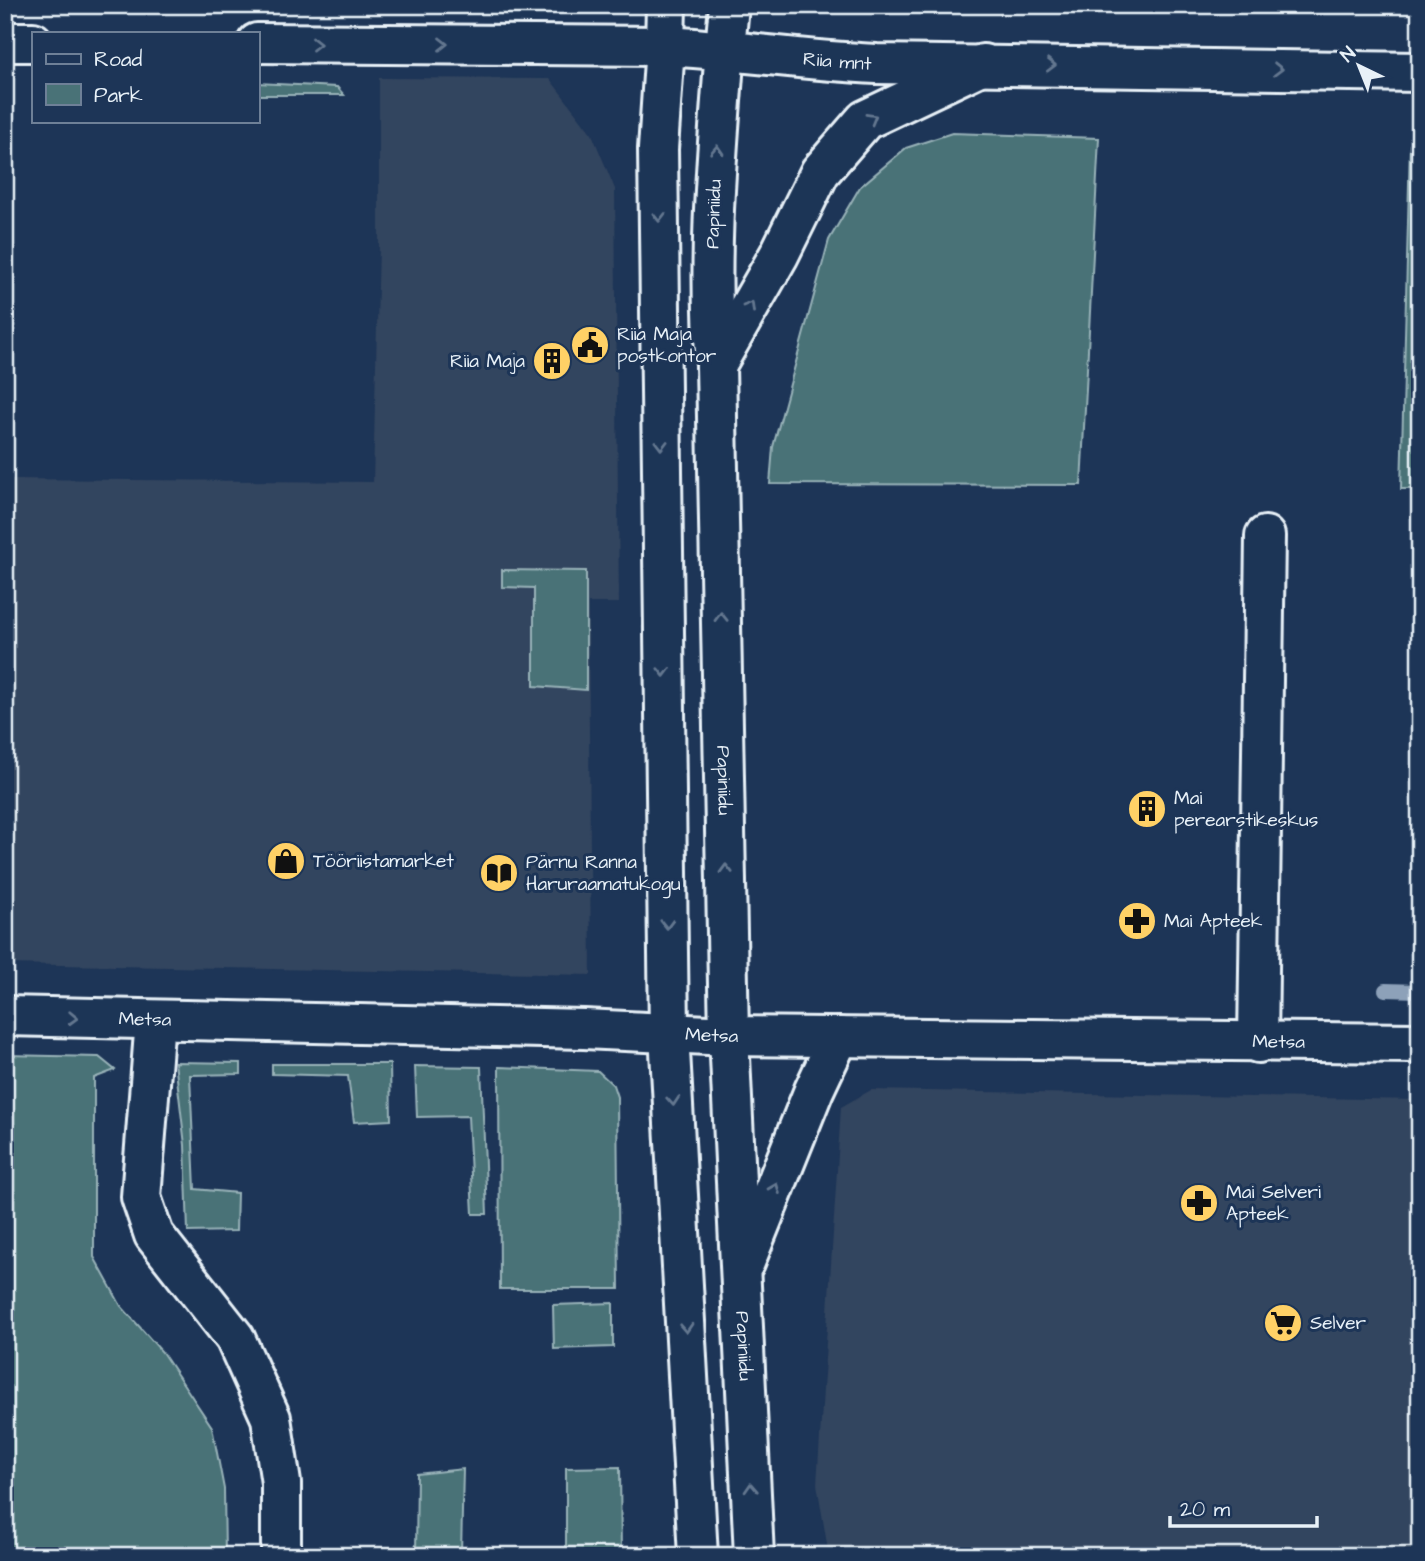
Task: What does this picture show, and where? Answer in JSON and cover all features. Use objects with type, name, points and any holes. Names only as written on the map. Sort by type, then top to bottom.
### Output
[{"type":"street","points":[[666,5],[658,149],[669,1033],[698,1556]]},
{"type":"street","name":"Papiniidu","points":[[729,5],[714,202],[711,310],[716,365],[729,1035],[754,1556]]},
{"type":"street","points":[[5,42],[32,42]]},
{"type":"street","name":"Riia mnt","points":[[259,43],[665,46],[725,50],[820,62],[1420,72]]},
{"type":"street","points":[[716,365],[779,255],[820,172],[865,120],[983,64]]},
{"type":"street","points":[[1258,1043],[1265,536]]},
{"type":"street","name":"Metsa","points":[[5,1016],[584,1029],[729,1035],[1420,1043]]},
{"type":"street","points":[[156,1020],[141,1197],[154,1234],[235,1338],[271,1418],[281,1483],[281,1556]]},
{"type":"street","points":[[740,1273],[814,1090],[839,1037]]},
{"type":"shaded area","points":[[379,78],[550,79],[592,134],[615,189],[619,603],[588,603],[591,975],[5,964],[5,479],[373,482],[379,246]]},
{"type":"shaded area","points":[[871,1090],[1420,1100],[1420,1556],[829,1556],[817,1484],[841,1107]]},
{"type":"green space","points":[[259,83],[337,87],[344,95],[259,95]]},
{"type":"green space","points":[[952,133],[1099,138],[1081,485],[770,484],[773,447],[829,240],[860,187],[906,148]]},
{"type":"green space","points":[[1410,145],[1420,146],[1420,489],[1401,489]]},
{"type":"green space","points":[[502,570],[586,571],[586,690],[534,686],[534,588],[502,587]]},
{"type":"green space","points":[[5,1055],[99,1057],[115,1070],[94,1078],[94,1257],[121,1306],[162,1352],[212,1427],[224,1489],[225,1556],[5,1556]]},
{"type":"green space","points":[[175,1062],[241,1063],[241,1074],[190,1075],[195,1189],[237,1193],[236,1231],[188,1232],[185,1145]]},
{"type":"green space","points":[[272,1064],[390,1064],[391,1120],[354,1122],[348,1076],[272,1074]]},
{"type":"green space","points":[[415,1066],[481,1067],[487,1214],[473,1214],[468,1116],[417,1117]]},
{"type":"green space","points":[[499,1067],[598,1071],[613,1085],[617,1097],[619,1289],[500,1289]]},
{"type":"green space","points":[[613,1303],[613,1347],[554,1349],[553,1305]]},
{"type":"green space","points":[[620,1467],[621,1556],[566,1556],[566,1468]]},
{"type":"green space","points":[[463,1469],[461,1553],[416,1554],[417,1474]]},
{"type":"waterway","points":[[1385,990],[1420,991]]},
{"type":"place","name":"Riia Maja postkontor","points":[[590,345]]},
{"type":"place","name":"Riia Maja","points":[[552,361]]},
{"type":"place","name":"Mai perearstikeskus","points":[[1147,809]]},
{"type":"place","name":"Tööriistamarket","points":[[286,861]]},
{"type":"place","name":"Pärnu Ranna Haruraamatukogu","points":[[499,873]]},
{"type":"place","name":"Mai Apteek","points":[[1137,921]]},
{"type":"place","name":"Mai Selveri Apteek","points":[[1199,1203]]},
{"type":"place","name":"Selver","points":[[1283,1323]]}]
